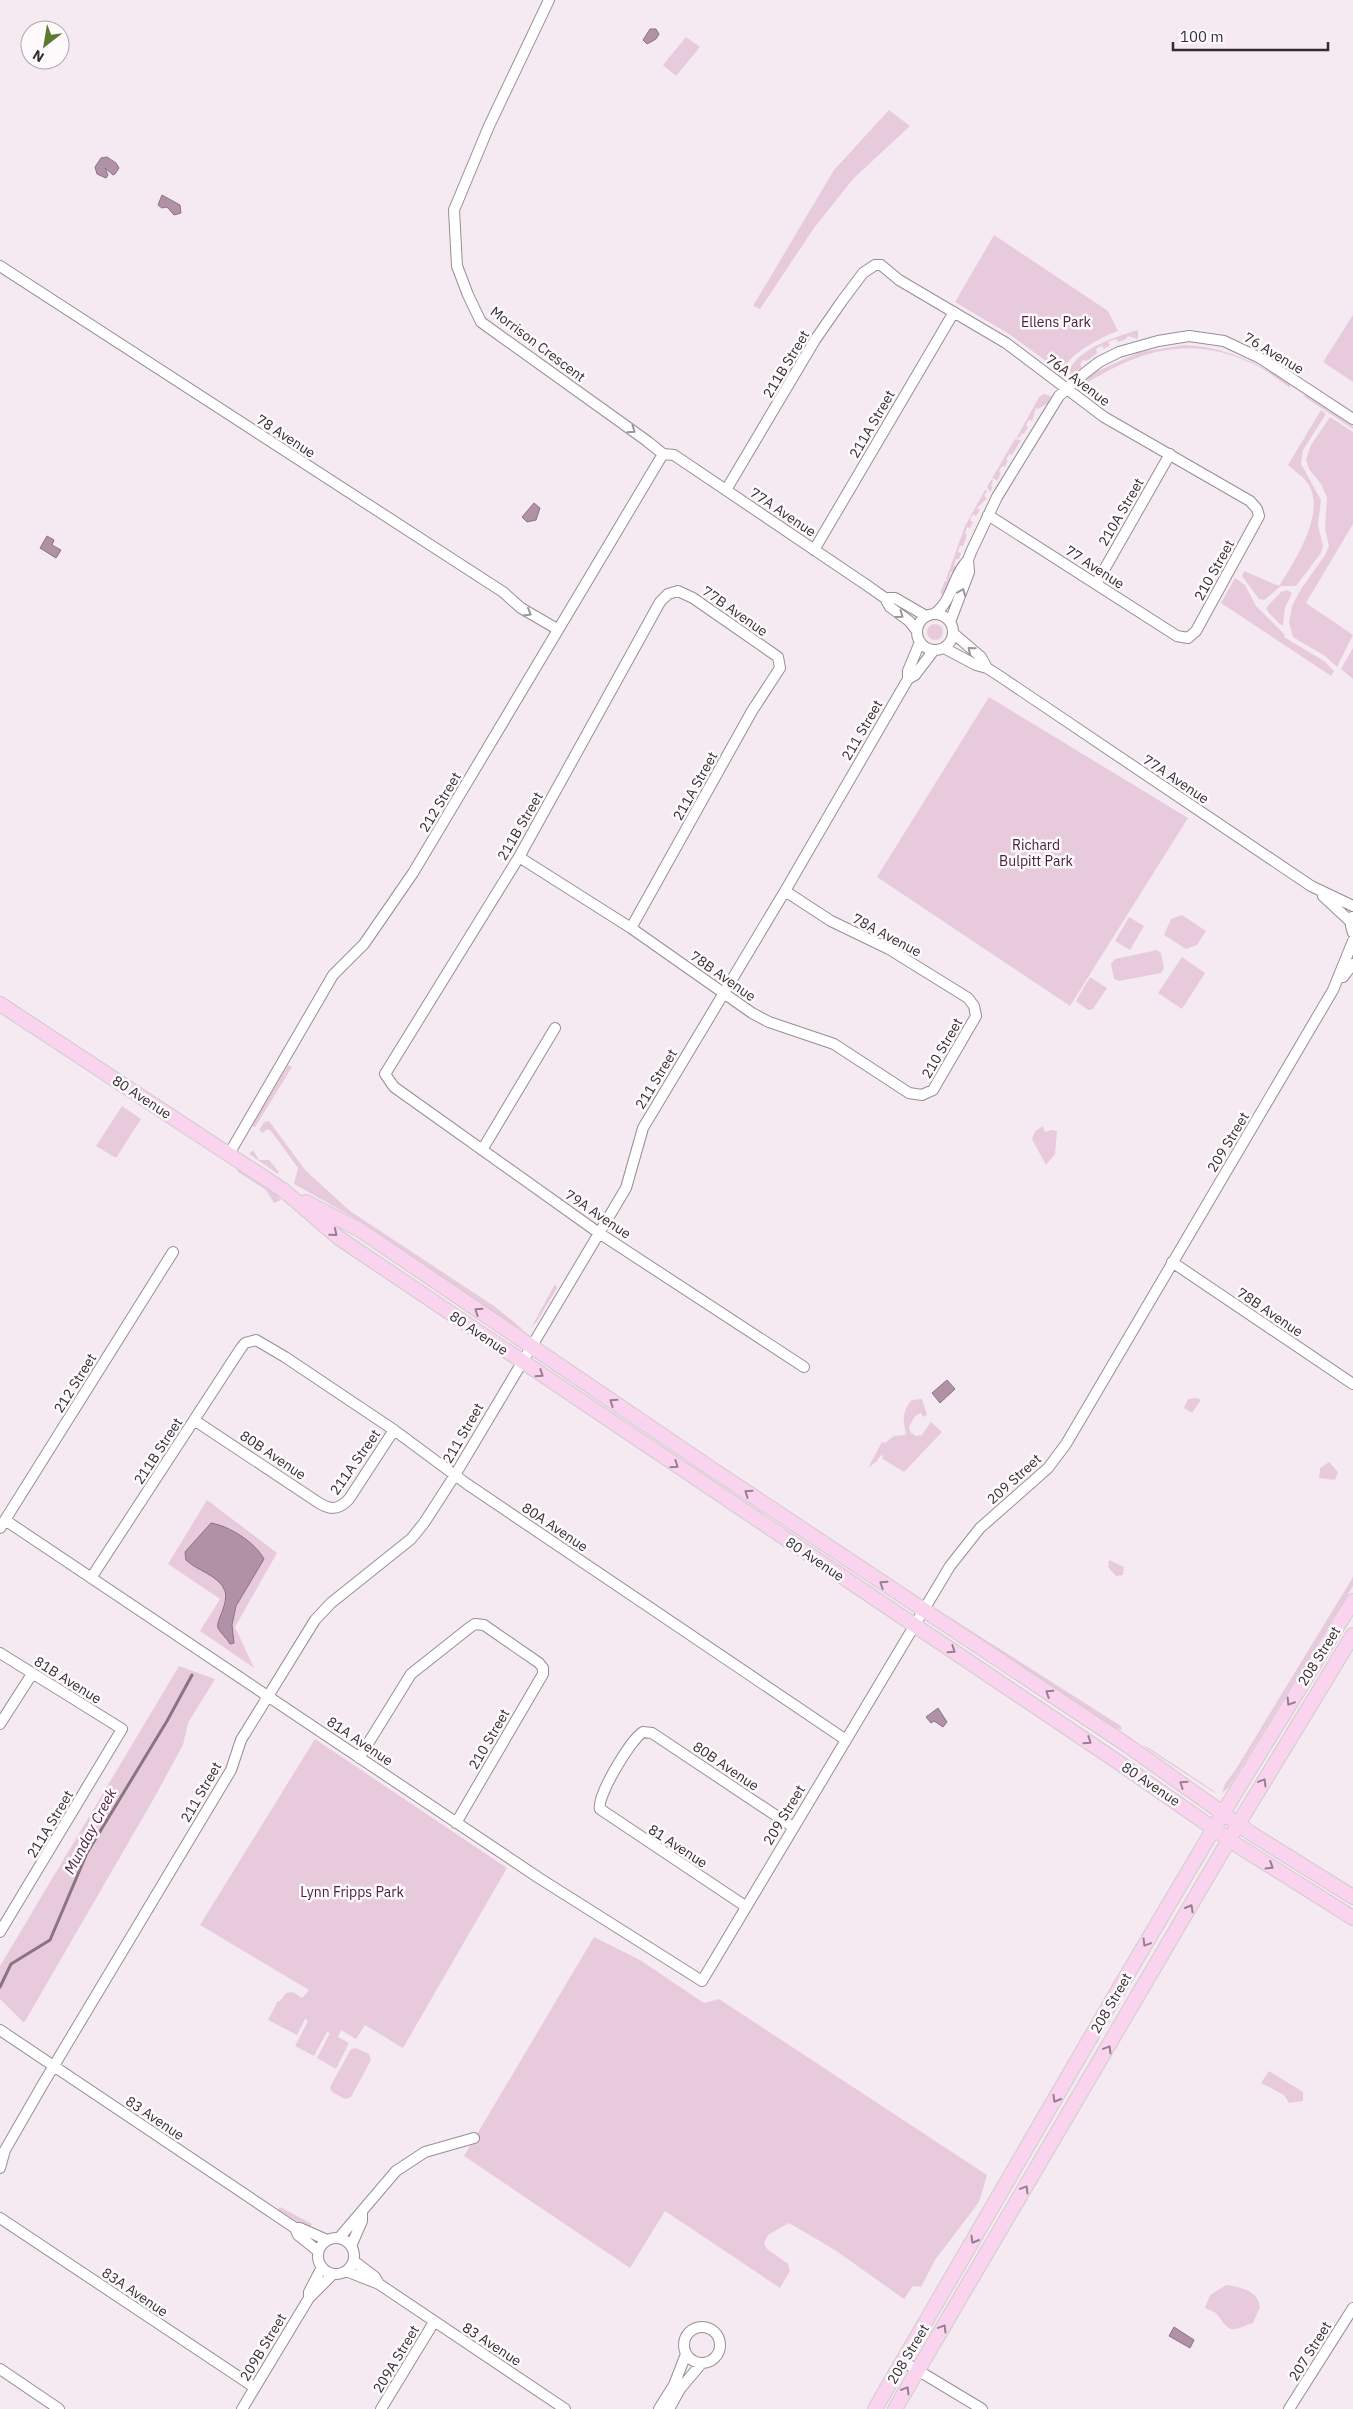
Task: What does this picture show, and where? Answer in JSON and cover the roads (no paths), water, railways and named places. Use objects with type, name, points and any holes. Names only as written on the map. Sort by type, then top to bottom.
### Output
[{"type":"main road","name":"80 Avenue","points":[[0,1004],[283,1190],[360,1230],[923,1611],[1127,1745],[1238,1824],[1353,1897]]},
{"type":"main road","name":"80 Avenue","points":[[283,1190],[339,1238],[521,1362],[914,1625],[1229,1840],[1353,1918]]},
{"type":"main road","name":"208 Street","points":[[875,2409],[1214,1828],[1353,1601]]},
{"type":"main road","name":"208 Street","points":[[894,2409],[1238,1824],[1353,1635]]},
{"type":"street","name":"Morrison Crescent","points":[[549,0],[489,126],[454,210],[457,266],[481,322],[663,454]]},
{"type":"street","name":"211B Street","points":[[726,490],[815,340],[863,273],[875,265],[882,265]]},
{"type":"street","name":"76A Avenue","points":[[882,265],[899,280],[1006,343],[1104,417],[1250,501],[1258,514]]},
{"type":"street","name":"78 Avenue","points":[[0,266],[503,592],[521,608],[557,629]]},
{"type":"street","name":"211A Street","points":[[814,550],[954,312]]},
{"type":"street","name":"76 Avenue","points":[[1066,389],[1099,362],[1119,352],[1166,339],[1189,336],[1206,337],[1238,346],[1260,358],[1353,420]]},
{"type":"street","points":[[930,615],[943,616],[950,622],[953,633],[952,640],[939,649],[928,649],[920,642],[917,631],[920,622],[947,601],[960,568],[968,560],[988,515],[1059,396],[1066,389]]},
{"type":"street","name":"77A Avenue","points":[[663,454],[674,455],[885,598],[890,607],[909,621],[917,631]]},
{"type":"street","name":"212 Street","points":[[229,1154],[332,975],[364,944],[413,873],[663,454]]},
{"type":"street","name":"210A Street","points":[[1096,584],[1170,454]]},
{"type":"street","name":"210 Street","points":[[1188,638],[1196,631],[1257,524],[1258,514]]},
{"type":"street","name":"77 Avenue","points":[[988,515],[1177,636],[1188,638]]},
{"type":"street","points":[[950,622],[969,572],[968,560]]},
{"type":"street","name":"211B Street","points":[[385,1074],[519,857],[660,602],[668,594],[675,591]]},
{"type":"street","name":"77B Avenue","points":[[675,591],[693,598],[778,657]]},
{"type":"street","name":"77A Avenue","points":[[885,598],[895,598],[930,615]]},
{"type":"street","name":"77A Avenue","points":[[953,633],[981,657],[988,668]]},
{"type":"street","name":"211 Street","points":[[0,2168],[5,2150],[231,1770],[241,1740],[323,1610],[411,1539],[424,1523],[455,1474],[626,1188],[643,1128],[785,891],[908,679],[908,671],[920,642]]},
{"type":"street","name":"77A Avenue","points":[[939,649],[976,665],[988,668],[1311,886],[1353,906]]},
{"type":"street","name":"211 Street","points":[[908,679],[915,675],[939,649]]},
{"type":"street","name":"211A Street","points":[[631,928],[752,711],[780,668],[778,657]]},
{"type":"street","name":"78B Avenue","points":[[519,857],[631,928],[723,993],[770,1022],[834,1044],[909,1092],[922,1095]]},
{"type":"street","points":[[1311,886],[1352,919],[1353,933]]},
{"type":"street","name":"78A Avenue","points":[[785,891],[831,921],[889,949],[968,998],[974,1006]]},
{"type":"street","name":"209 Street","points":[[1333,990],[1353,941]]},
{"type":"street","name":"209 Street","points":[[702,1981],[914,1625],[965,1545],[980,1528],[1048,1468],[1066,1444],[1333,990],[1353,964]]},
{"type":"street","name":"210 Street","points":[[922,1095],[933,1090],[976,1016],[974,1006]]},
{"type":"street","points":[[482,1150],[555,1028]]},
{"type":"street","name":"79A Avenue","points":[[385,1074],[394,1087],[599,1233],[804,1367]]},
{"type":"street","name":"212 Street","points":[[3,1524],[173,1252]]},
{"type":"street","name":"78B Avenue","points":[[1172,1262],[1353,1384]]},
{"type":"street","name":"211B Street","points":[[91,1578],[241,1348],[249,1341]]},
{"type":"street","name":"80A Avenue","points":[[249,1341],[263,1342],[846,1740]]},
{"type":"street","name":"80B Avenue","points":[[194,1420],[320,1504],[331,1509],[337,1508]]},
{"type":"street","name":"211A Street","points":[[337,1508],[349,1499],[394,1430]]},
{"type":"street","name":"81A Avenue","points":[[3,1524],[91,1578],[539,1878],[702,1981]]},
{"type":"street","name":"210 Street","points":[[359,1758],[411,1674],[422,1663],[475,1624],[484,1625],[539,1662],[543,1668],[543,1674],[456,1823]]},
{"type":"street","name":"81B Avenue","points":[[0,1654],[122,1729]]},
{"type":"street","points":[[0,1724],[32,1674]]},
{"type":"street","name":"211A Street","points":[[0,1932],[122,1729]]},
{"type":"street","name":"80B Avenue","points":[[643,1732],[660,1738],[793,1827]]},
{"type":"street","name":"81 Avenue","points":[[643,1732],[630,1745],[604,1790],[599,1806],[614,1820],[745,1906]]},
{"type":"street","name":"83 Avenue","points":[[0,2030],[294,2228],[298,2235],[318,2251]]},
{"type":"street","points":[[362,2213],[362,2220],[351,2246],[354,2260],[346,2271],[333,2274],[322,2267],[318,2251],[327,2240],[339,2238],[396,2171],[425,2152],[474,2138]]},
{"type":"street","name":"83A Avenue","points":[[0,2218],[254,2387]]},
{"type":"street","name":"83 Avenue","points":[[294,2228],[300,2228],[327,2240]]},
{"type":"street","points":[[339,2238],[351,2246]]},
{"type":"street","name":"83 Avenue","points":[[354,2260],[375,2276],[379,2284]]},
{"type":"street","name":"209B Street","points":[[309,2298],[309,2292],[322,2267]]},
{"type":"street","name":"83 Avenue","points":[[346,2271],[379,2284],[565,2409]]},
{"type":"street","name":"209B Street","points":[[242,2409],[309,2298],[333,2274]]},
{"type":"street","name":"207 Street","points":[[1289,2409],[1353,2308]]},
{"type":"street","name":"209A Street","points":[[382,2409],[434,2322]]},
{"type":"street","points":[[669,2409],[684,2384],[701,2364],[713,2360],[720,2350],[719,2338],[711,2329],[700,2327],[689,2332],[683,2343],[686,2354],[690,2359],[701,2364]]},
{"type":"street","points":[[659,2409],[674,2385],[686,2354]]},
{"type":"street","points":[[904,2362],[982,2409]]},
{"type":"street","points":[[0,2369],[59,2409]]},
{"type":"waterway","name":"Munday Creek","points":[[0,1987],[11,1964],[50,1940],[87,1853],[167,1721],[192,1675]]},
{"type":"park label","name":"Ellens Park","points":[[1056,322]]},
{"type":"park label","name":"Richard Bulpitt Park","points":[[1036,854]]},
{"type":"park label","name":"Lynn Fripps Park","points":[[352,1892]]}]
